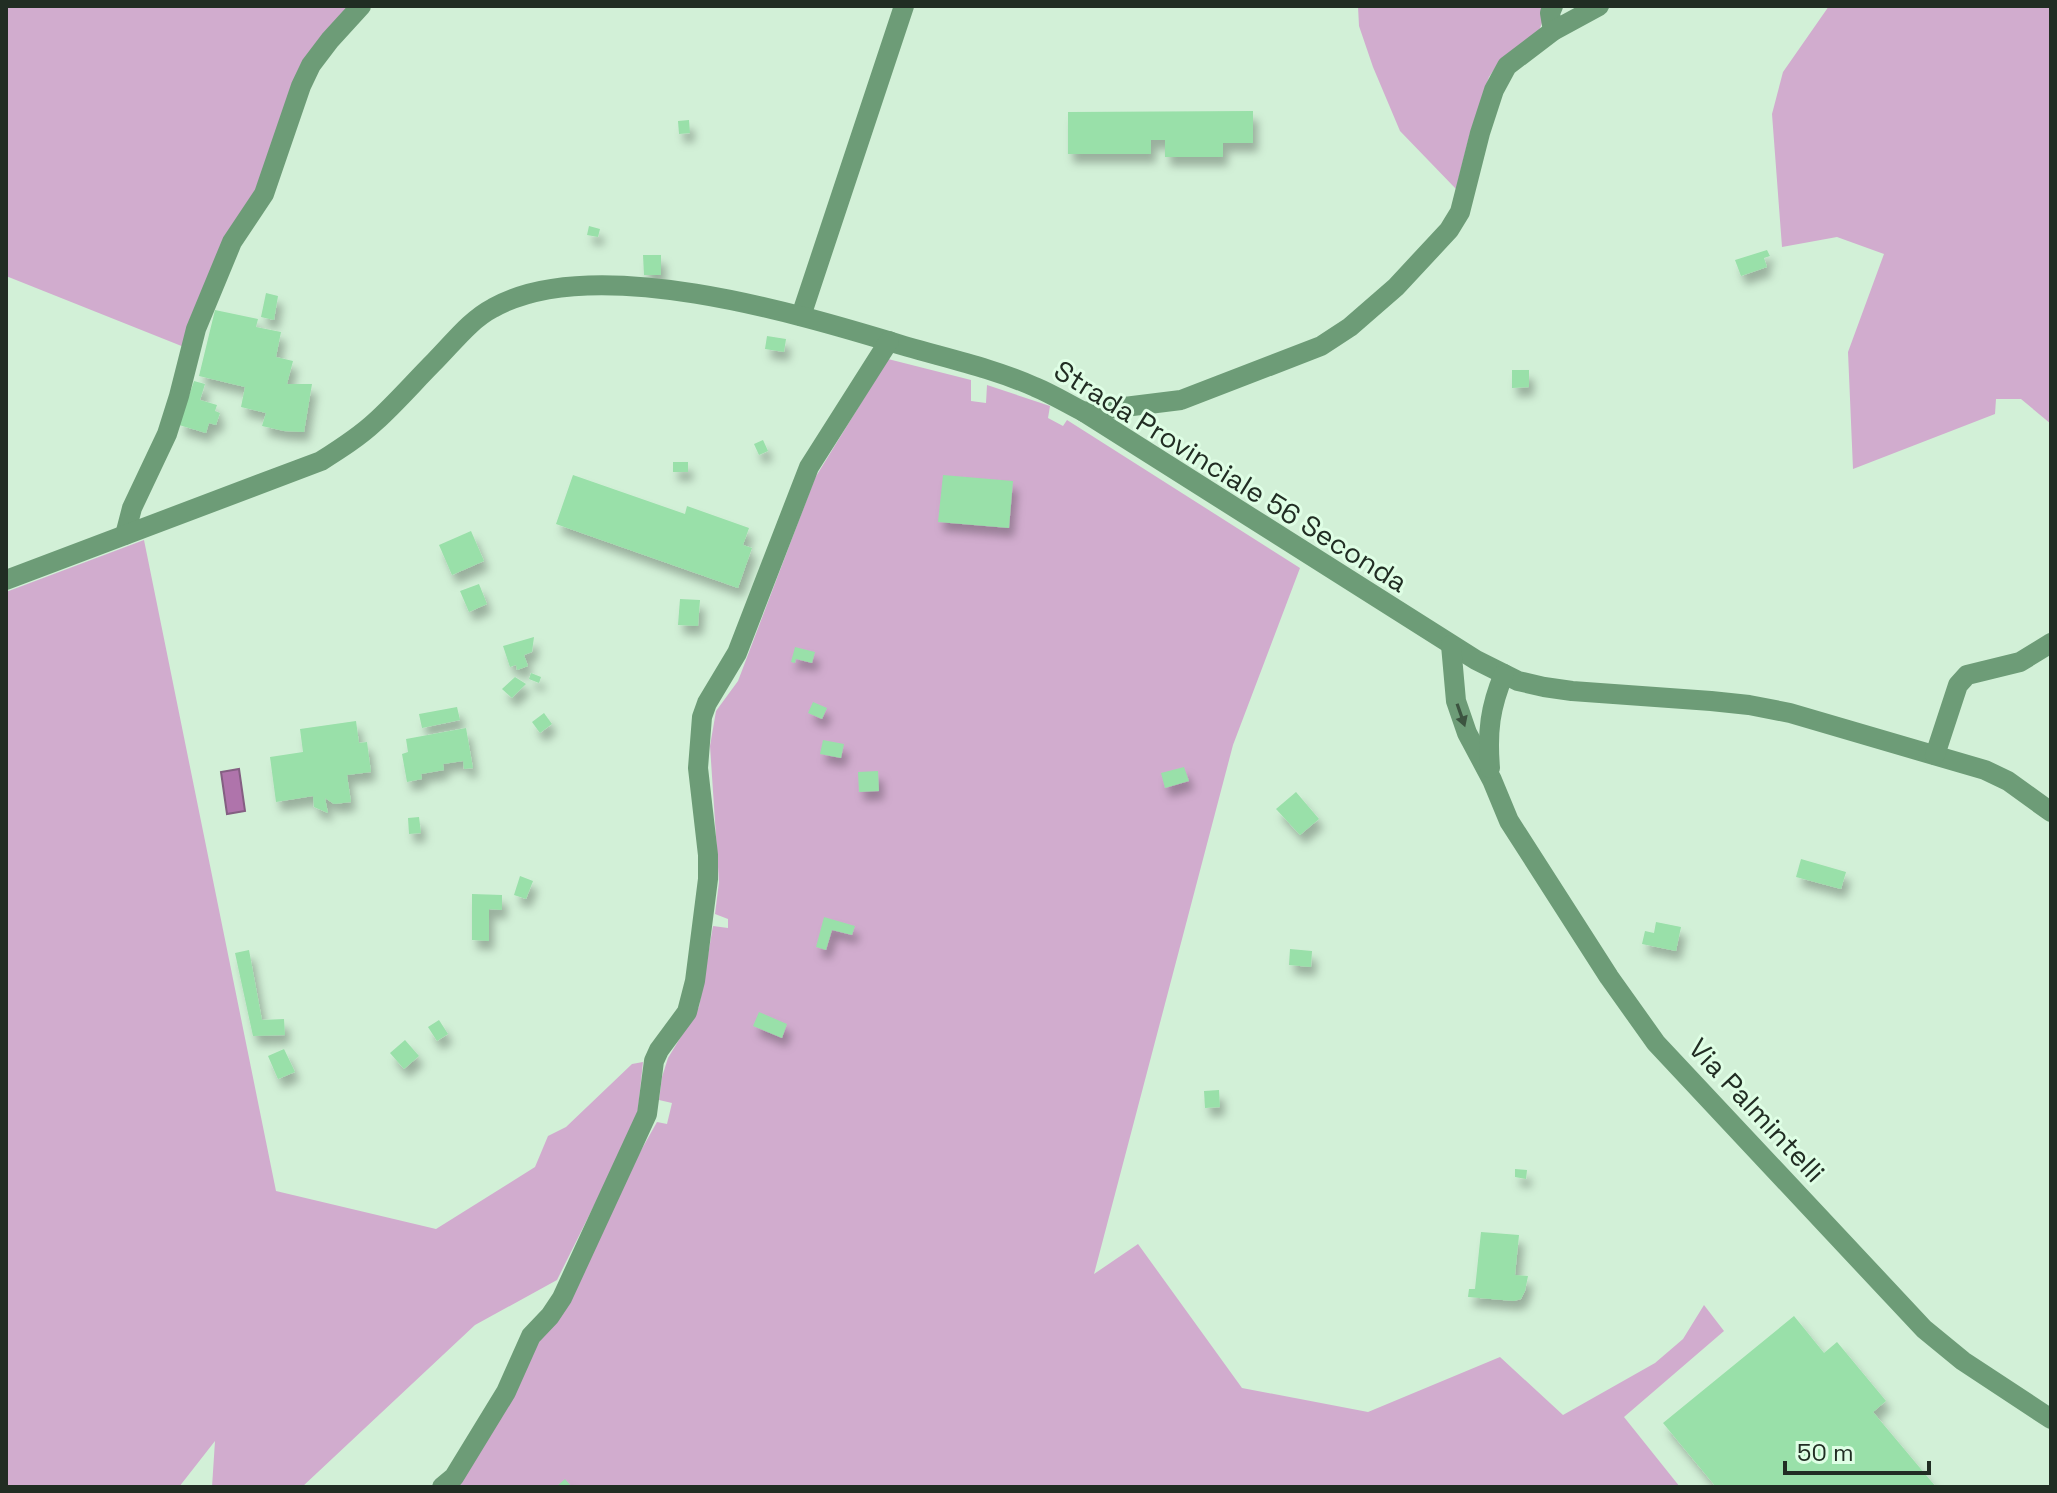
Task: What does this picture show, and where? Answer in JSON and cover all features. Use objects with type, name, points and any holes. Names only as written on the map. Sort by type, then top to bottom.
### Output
[{"type":"street","points":[[125,535],[132,508],[167,434],[196,329],[232,242],[264,194],[301,86],[311,65],[361,6]]},
{"type":"street","points":[[801,316],[904,6]]},
{"type":"street","points":[[1553,6],[1550,13],[1553,31]]},
{"type":"street","points":[[1084,412],[1181,400],[1321,346],[1350,327],[1396,287],[1449,230],[1460,212],[1480,133],[1494,90],[1507,66],[1553,31],[1599,6]]},
{"type":"street","name":"Strada Provinciale 56 Seconda","points":[[6,580],[321,461],[375,423],[471,324],[492,308],[523,295],[556,287],[672,289],[801,316],[1035,387],[1084,412],[1451,645],[1518,681],[1572,691],[1749,705],[1790,713],[1985,770],[2008,781],[2051,812]]},
{"type":"street","points":[[442,1487],[465,1461],[506,1392],[531,1336],[562,1298],[647,1114],[654,1061],[687,1012],[695,981],[708,879],[698,768],[702,717],[737,653],[809,467],[889,341]]},
{"type":"street","points":[[1935,755],[1958,685],[1967,675],[2020,662],[2051,643]]},
{"type":"street","points":[[1451,645],[1456,701],[1467,733],[1492,780]]},
{"type":"street","points":[[1492,780],[1488,741],[1490,718],[1504,674]]},
{"type":"street","name":"Via Palmintelli","points":[[1492,780],[1509,821],[1609,977],[1656,1043],[1924,1329],[1963,1361],[2051,1419]]},
{"type":"shaded area","points":[[6,6],[352,6],[255,196],[184,347],[6,276]]},
{"type":"shaded area","points":[[1358,6],[1548,6],[1539,31],[1502,58],[1489,77],[1456,189],[1400,131],[1359,26]]},
{"type":"shaded area","points":[[1829,6],[2051,6],[2051,424],[2021,399],[1996,399],[1995,414],[1853,469],[1848,352],[1884,254],[1837,237],[1782,247],[1772,114],[1783,72]]},
{"type":"shaded area","points":[[888,359],[971,380],[971,401],[986,403],[987,385],[1050,406],[1048,418],[1063,426],[1067,420],[1300,568],[1233,745],[1094,1274],[1138,1244],[1242,1388],[1368,1412],[1500,1357],[1563,1415],[1655,1363],[1683,1339],[1704,1305],[1724,1331],[1624,1417],[1680,1487],[451,1487],[657,1122],[667,1124],[672,1103],[659,1100],[662,1077],[668,1058],[699,1007],[713,926],[728,928],[728,919],[715,914],[719,882],[710,746],[716,711],[738,681],[815,478]]},
{"type":"shaded area","points":[[144,540],[276,1191],[436,1229],[535,1167],[548,1136],[566,1127],[632,1064],[643,1062],[637,1119],[557,1280],[475,1325],[302,1487],[212,1487],[215,1441],[179,1487],[6,1487],[6,592]]},
{"type":"shaded area","points":[[239,769],[245,811],[227,814],[221,772]]},
{"type":"building","points":[[1253,111],[1253,143],[1223,143],[1223,157],[1165,157],[1165,140],[1151,140],[1151,154],[1068,154],[1068,112]]},
{"type":"building","points":[[689,120],[690,133],[679,134],[678,121]]},
{"type":"building","points":[[589,226],[600,229],[598,237],[587,235]]},
{"type":"building","points":[[1767,250],[1770,256],[1764,258],[1767,267],[1741,276],[1735,260]]},
{"type":"building","points":[[643,255],[661,255],[661,275],[644,275]]},
{"type":"building","points":[[266,293],[278,296],[274,320],[261,317]]},
{"type":"building","points":[[215,310],[258,319],[256,327],[281,332],[276,357],[293,361],[287,384],[312,384],[304,432],[262,426],[266,413],[241,407],[245,387],[199,376]]},
{"type":"building","points":[[767,336],[786,339],[784,352],[765,349]]},
{"type":"building","points":[[1512,370],[1529,370],[1529,387],[1512,388]]},
{"type":"building","points":[[194,381],[205,384],[200,400],[217,405],[215,411],[220,413],[216,425],[209,423],[206,433],[179,425]]},
{"type":"building","points":[[763,440],[768,451],[759,455],[754,444]]},
{"type":"building","points":[[673,462],[688,462],[688,472],[673,472]]},
{"type":"building","points":[[573,475],[685,514],[687,506],[749,528],[743,545],[752,548],[738,588],[556,524]]},
{"type":"building","points":[[943,475],[1013,481],[1009,528],[938,522]]},
{"type":"building","points":[[471,531],[484,561],[452,575],[439,545]]},
{"type":"building","points":[[479,584],[487,604],[469,612],[460,591]]},
{"type":"building","points":[[680,599],[700,600],[698,626],[678,625]]},
{"type":"building","points":[[534,637],[532,652],[524,655],[528,666],[517,670],[516,665],[510,667],[503,646]]},
{"type":"building","points":[[795,647],[815,652],[812,663],[796,659],[795,663],[791,662]]},
{"type":"building","points":[[531,673],[541,677],[539,683],[529,679]]},
{"type":"building","points":[[515,677],[526,684],[512,698],[502,689]]},
{"type":"building","points":[[813,702],[827,708],[822,719],[808,713]]},
{"type":"building","points":[[457,707],[460,720],[422,728],[419,714]]},
{"type":"building","points":[[544,713],[552,724],[540,733],[532,722]]},
{"type":"building","points":[[356,721],[359,743],[367,742],[371,772],[347,775],[351,802],[334,804],[325,798],[328,813],[314,807],[313,796],[276,802],[270,757],[303,752],[300,729]]},
{"type":"building","points":[[466,728],[473,768],[464,769],[463,761],[443,764],[444,770],[421,774],[422,779],[407,782],[402,754],[408,752],[406,739]]},
{"type":"building","points":[[823,740],[844,744],[841,758],[820,754]]},
{"type":"building","points":[[1184,767],[1189,781],[1165,788],[1161,773]]},
{"type":"building","points":[[878,771],[879,791],[859,792],[858,772]]},
{"type":"building","points":[[1296,792],[1319,819],[1300,835],[1276,809]]},
{"type":"building","points":[[419,817],[421,833],[409,834],[408,818]]},
{"type":"building","points":[[1801,859],[1846,872],[1841,889],[1796,877]]},
{"type":"building","points":[[520,876],[533,881],[526,899],[514,895]]},
{"type":"building","points":[[472,894],[502,895],[502,910],[489,909],[489,941],[472,940]]},
{"type":"building","points":[[824,917],[855,926],[852,935],[832,930],[826,950],[816,947]]},
{"type":"building","points":[[1656,922],[1681,927],[1676,951],[1642,944],[1645,931],[1654,933]]},
{"type":"building","points":[[1290,949],[1312,951],[1311,967],[1289,965]]},
{"type":"building","points":[[249,950],[262,1020],[284,1019],[285,1035],[253,1036],[235,953]]},
{"type":"building","points":[[759,1012],[787,1024],[782,1038],[753,1026]]},
{"type":"building","points":[[439,1020],[448,1034],[437,1041],[428,1027]]},
{"type":"building","points":[[405,1040],[419,1056],[404,1069],[390,1053]]},
{"type":"building","points":[[284,1049],[295,1072],[278,1079],[268,1056]]},
{"type":"building","points":[[1219,1090],[1220,1107],[1205,1108],[1204,1091]]},
{"type":"building","points":[[1515,1169],[1527,1170],[1526,1179],[1515,1177]]},
{"type":"building","points":[[1481,1232],[1519,1235],[1515,1275],[1528,1276],[1521,1299],[1468,1297],[1469,1289],[1475,1289]]},
{"type":"building","points":[[1794,1316],[1824,1353],[1837,1342],[1886,1401],[1873,1412],[1936,1487],[1716,1487],[1663,1423]]},
{"type":"building","points":[[565,1479],[572,1487],[556,1487]]}]
